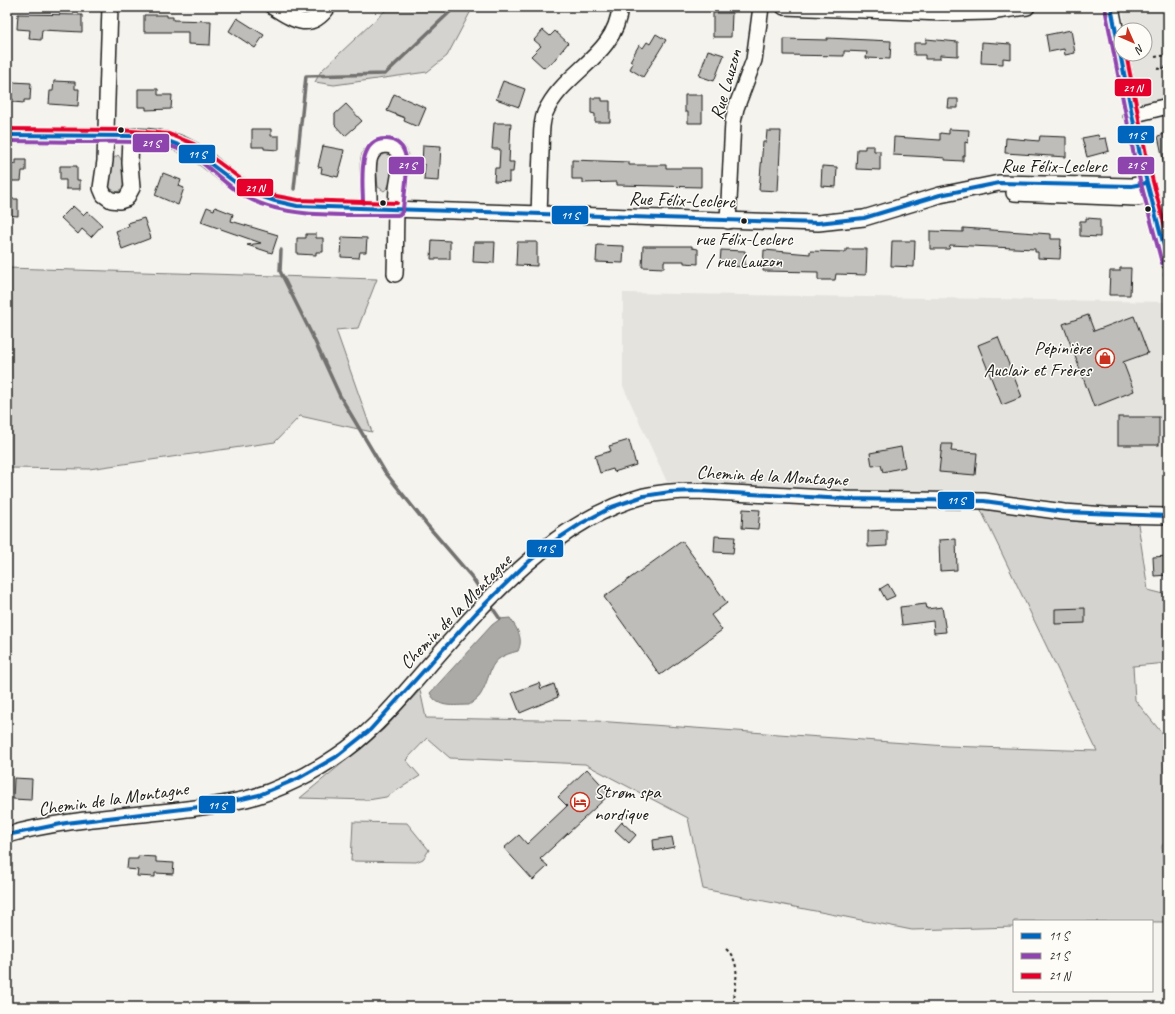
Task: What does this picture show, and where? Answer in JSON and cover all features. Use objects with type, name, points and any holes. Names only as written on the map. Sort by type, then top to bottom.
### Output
[{"type":"street","points":[[110,7],[105,161],[101,188],[106,197],[117,201],[126,199],[132,188],[130,163],[131,137]]},
{"type":"street","points":[[273,7],[297,21],[302,22],[316,19],[328,7]]},
{"type":"street","points":[[539,214],[542,135],[545,113],[555,98],[611,38],[618,23],[620,7]]},
{"type":"street","name":"Rue Lauzon","points":[[728,221],[733,122],[736,108],[754,60],[760,7]]},
{"type":"street","points":[[784,7],[990,12],[1027,7]]},
{"type":"street","points":[[1111,7],[1131,115],[1148,190],[1168,261]]},
{"type":"street","points":[[1131,115],[1168,106]]},
{"type":"street","name":"Rue Félix-Leclerc","points":[[7,135],[106,136],[168,140],[183,145],[199,154],[246,190],[269,201],[297,206],[796,223],[853,220],[961,190],[1136,198],[1148,190]]},
{"type":"street","points":[[370,208],[370,157],[374,150],[382,145],[394,148],[400,158],[395,274]]},
{"type":"street","name":"Chemin de la Montagne","points":[[7,835],[46,826],[233,801],[259,794],[293,780],[335,756],[371,729],[479,609],[536,556],[586,521],[603,511],[630,500],[663,492],[696,491],[846,499],[984,500],[1071,512],[1106,515],[1168,516]]},
{"type":"path","points":[[1155,57],[1168,55]]},
{"type":"path","points":[[1158,69],[1168,67]]},
{"type":"path","points":[[726,949],[731,954],[737,965],[734,1007]]},
{"type":"shaded area","points":[[389,7],[473,7],[447,56],[427,72],[334,85],[315,82],[321,71]]},
{"type":"shaded area","points":[[1122,7],[1168,7],[1168,100],[1146,104],[1139,102],[1132,62],[1153,62],[1153,22],[1125,22]]},
{"type":"shaded area","points":[[386,152],[392,156],[393,170],[389,185],[384,191],[378,187],[375,161],[380,153]]},
{"type":"shaded area","points":[[118,155],[125,175],[123,186],[121,190],[117,192],[109,188],[113,159]]},
{"type":"shaded area","points":[[7,268],[377,279],[358,328],[336,330],[372,432],[300,416],[275,442],[89,469],[7,468]]},
{"type":"shaded area","name":"Pépinière Auclair et Frères","points":[[623,293],[1168,302],[1168,508],[1093,506],[988,492],[818,490],[701,482],[667,482],[623,386]]},
{"type":"shaded area","points":[[980,508],[1080,522],[1138,524],[1148,590],[1168,595],[1168,663],[1133,666],[1135,700],[1161,732],[1168,734],[1168,838],[1162,846],[1164,867],[1168,870],[1168,922],[1153,922],[1153,920],[1013,920],[1013,927],[912,930],[703,889],[688,818],[585,764],[450,758],[427,738],[406,760],[420,776],[386,797],[368,800],[300,798],[384,729],[420,690],[426,718],[596,721],[947,746],[1097,751]]},
{"type":"shaded area","points":[[510,618],[519,634],[520,646],[518,651],[501,658],[492,666],[485,686],[479,697],[469,705],[446,705],[437,702],[430,693],[492,625],[500,619]]},
{"type":"shaded area","points":[[353,822],[407,823],[429,850],[423,859],[416,862],[351,861]]},
{"type":"building","points":[[713,13],[732,13],[731,37],[713,37]]},
{"type":"building","points":[[18,14],[82,15],[82,32],[42,30],[41,40],[29,39],[30,30],[17,29]]},
{"type":"building","points":[[144,15],[167,15],[167,17],[173,17],[173,20],[211,21],[210,45],[188,44],[188,32],[144,32]]},
{"type":"building","points":[[237,18],[264,35],[255,48],[229,31]]},
{"type":"building","points":[[543,30],[550,36],[555,31],[568,43],[551,64],[550,63],[544,68],[531,56],[541,46],[534,40]]},
{"type":"building","points":[[1071,30],[1075,53],[1065,55],[1064,49],[1049,52],[1046,35]]},
{"type":"building","points":[[656,34],[666,40],[643,77],[630,69],[633,63],[630,61],[639,45],[643,48],[647,42],[650,44]]},
{"type":"building","points":[[827,38],[891,41],[890,59],[866,58],[867,52],[844,51],[844,56],[784,55],[784,39],[827,40]]},
{"type":"building","points":[[926,39],[958,42],[958,56],[940,55],[940,59],[925,59],[925,55],[914,55],[914,43],[926,43]]},
{"type":"building","points":[[982,42],[1011,44],[1011,59],[1003,58],[1003,64],[981,63]]},
{"type":"building","points":[[708,50],[724,55],[714,81],[699,76]]},
{"type":"building","points":[[54,81],[75,82],[75,89],[79,89],[78,106],[49,104],[50,91],[53,91]]},
{"type":"building","points":[[503,81],[525,89],[519,107],[496,99]]},
{"type":"building","points":[[12,82],[31,83],[30,100],[24,100],[24,103],[13,102],[13,99],[11,99]]},
{"type":"building","points":[[138,89],[158,89],[158,95],[172,95],[171,109],[146,110],[146,107],[138,107]]},
{"type":"building","points":[[394,94],[426,108],[418,127],[404,121],[405,118],[387,111]]},
{"type":"building","points":[[685,95],[702,95],[702,123],[688,123],[688,112],[685,112]]},
{"type":"building","points":[[591,98],[602,98],[602,101],[610,101],[610,122],[595,122],[595,114],[591,113]]},
{"type":"building","points":[[949,99],[958,99],[958,108],[948,108]]},
{"type":"building","points":[[346,104],[362,121],[345,136],[335,125],[335,114]]},
{"type":"building","points":[[494,123],[511,123],[509,162],[514,162],[513,172],[509,172],[509,182],[494,181],[495,168],[499,168],[500,149],[492,149]]},
{"type":"building","points":[[252,129],[271,129],[271,136],[279,136],[279,150],[264,149],[264,147],[252,147]]},
{"type":"building","points":[[949,129],[969,130],[968,143],[965,142],[965,156],[963,156],[963,161],[945,160],[945,158],[893,155],[894,137],[940,140],[940,133],[949,134]]},
{"type":"building","points":[[767,131],[781,131],[778,191],[759,190],[763,142],[766,142]]},
{"type":"building","points":[[1168,133],[1168,164],[1164,164],[1158,136]]},
{"type":"building","points":[[1098,135],[1099,139],[1106,138],[1109,151],[1087,157],[1082,138]]},
{"type":"building","points":[[1040,136],[1066,137],[1066,157],[1005,153],[1006,138],[1039,141]]},
{"type":"building","points":[[423,145],[441,146],[439,181],[424,180],[425,165],[422,164]]},
{"type":"building","points":[[323,146],[344,150],[338,177],[321,173],[322,168],[318,167]]},
{"type":"building","points":[[865,146],[874,146],[874,151],[880,151],[880,170],[856,169],[857,149],[865,149]]},
{"type":"building","points":[[16,160],[26,160],[26,171],[22,171],[21,181],[7,181],[7,163],[16,164]]},
{"type":"building","points":[[572,160],[629,162],[629,165],[666,165],[666,168],[701,168],[701,187],[617,185],[617,182],[583,183],[583,179],[572,179]]},
{"type":"building","points":[[60,166],[77,166],[77,180],[80,180],[80,189],[66,189],[66,180],[60,180]]},
{"type":"building","points":[[822,166],[837,167],[836,187],[821,186]]},
{"type":"building","points":[[163,173],[181,180],[179,186],[184,188],[178,205],[155,195]]},
{"type":"building","points":[[7,199],[18,199],[18,216],[7,215]]},
{"type":"building","points":[[73,206],[83,215],[87,211],[102,225],[91,237],[82,229],[78,234],[61,218]]},
{"type":"building","points":[[207,207],[214,210],[215,207],[233,214],[231,221],[278,235],[272,253],[247,245],[261,243],[201,222]]},
{"type":"building","points":[[144,218],[151,238],[122,249],[116,231],[129,226],[128,223]]},
{"type":"building","points":[[1086,218],[1100,219],[1100,237],[1080,236],[1080,221],[1086,221]]},
{"type":"building","points":[[963,228],[1051,234],[1051,239],[1061,239],[1060,259],[1038,258],[1038,252],[1035,252],[1035,249],[950,245],[949,249],[930,249],[930,231],[963,232]]},
{"type":"building","points":[[306,234],[316,234],[316,238],[323,238],[323,252],[316,252],[316,255],[297,254],[297,238],[306,238]]},
{"type":"building","points":[[342,237],[367,238],[366,252],[360,252],[359,258],[341,257]]},
{"type":"building","points":[[432,240],[450,241],[450,259],[431,259]]},
{"type":"building","points":[[892,241],[915,241],[914,267],[891,266]]},
{"type":"building","points":[[474,242],[495,242],[494,263],[473,262]]},
{"type":"building","points":[[517,242],[537,242],[537,266],[516,265]]},
{"type":"building","points":[[597,245],[624,246],[623,263],[596,262]]},
{"type":"building","points":[[643,246],[692,246],[692,248],[698,249],[698,264],[684,263],[684,261],[664,261],[664,268],[642,267]]},
{"type":"building","points":[[846,249],[867,249],[866,275],[836,274],[835,280],[818,280],[818,272],[763,271],[764,250],[810,254],[810,251],[846,252]]},
{"type":"building","points":[[721,250],[745,251],[745,267],[729,266],[729,264],[720,263]]},
{"type":"building","points":[[1120,268],[1131,268],[1130,295],[1109,295],[1110,271],[1120,271]]},
{"type":"building","name":"Pépinière Auclair et Frères","points":[[1088,315],[1094,331],[1134,316],[1148,353],[1123,362],[1134,391],[1094,407],[1063,324]]},
{"type":"building","points":[[998,337],[1022,397],[1002,405],[978,345]]},
{"type":"building","points":[[1118,417],[1159,417],[1159,445],[1118,445]]},
{"type":"building","points":[[629,440],[636,465],[614,472],[613,469],[600,473],[595,456],[611,451],[609,446]]},
{"type":"building","points":[[942,444],[952,444],[951,451],[977,453],[975,475],[939,472]]},
{"type":"building","points":[[901,447],[905,467],[883,472],[881,465],[872,466],[870,453]]},
{"type":"building","points":[[743,509],[760,510],[758,529],[742,528]]},
{"type":"building","points":[[887,530],[887,546],[868,547],[868,531]]},
{"type":"building","points":[[715,536],[735,537],[733,553],[714,552]]},
{"type":"building","points":[[956,539],[957,570],[940,571],[939,540]]},
{"type":"building","points":[[682,541],[727,603],[711,615],[722,630],[660,675],[604,597]]},
{"type":"building","points":[[1168,556],[1168,575],[1154,576],[1153,557]]},
{"type":"building","points":[[888,584],[895,596],[886,600],[880,589]]},
{"type":"building","points":[[926,604],[927,609],[942,607],[946,632],[934,633],[933,621],[902,625],[900,607]]},
{"type":"building","points":[[1085,608],[1085,623],[1055,624],[1055,609]]},
{"type":"building","points":[[539,683],[541,689],[554,684],[558,697],[520,713],[512,693]]},
{"type":"building","points":[[587,769],[610,794],[540,859],[548,866],[533,880],[504,848],[519,835],[527,844],[567,806],[558,797]]},
{"type":"building","points":[[14,778],[32,779],[31,800],[13,799]]},
{"type":"building","points":[[622,822],[636,835],[629,843],[615,830]]},
{"type":"building","points":[[672,837],[674,847],[654,851],[653,840]]},
{"type":"building","points":[[138,856],[156,857],[156,862],[174,863],[173,874],[155,873],[155,877],[137,876],[138,870],[127,869],[128,859],[138,859]]},
{"type":"waterway","points":[[294,189],[306,76],[385,74],[455,7]]},
{"type":"waterway","points":[[281,250],[280,271],[340,396],[385,472],[428,526],[471,576],[486,598]]},
{"type":"waterway","points":[[489,603],[500,619]]},
{"type":"transit line","points":[[1111,7],[1141,160],[1168,261]]},
{"type":"transit line","points":[[1105,8],[1135,161],[1162,263]]},
{"type":"transit line","points":[[1128,62],[1147,159],[1168,238]]},
{"type":"transit line","points":[[7,129],[120,130],[169,134],[194,144],[249,185],[271,195],[298,200],[397,203]]},
{"type":"transit line","points":[[7,135],[131,136],[163,139],[192,150],[236,183],[254,194],[297,206],[818,223],[864,218],[940,195],[999,183],[1132,186],[1146,183]]},
{"type":"transit line","points":[[7,141],[154,143],[184,151],[203,163],[238,192],[265,205],[301,213],[397,215],[401,214],[403,210],[407,164],[403,149],[395,141],[390,139],[377,140],[370,145],[363,163],[363,203]]},
{"type":"transit line","points":[[7,835],[66,823],[216,805],[259,795],[299,778],[336,757],[370,730],[476,613],[526,564],[553,542],[582,523],[612,507],[644,496],[670,492],[696,491],[846,499],[984,501],[1064,512],[1168,516]]},
{"type":"place","name":"rue Félix-Leclerc / rue Lauzon","points":[[744,221]]},
{"type":"place","name":"Pépinière Auclair et Frères","points":[[1105,358]]},
{"type":"place","name":"Strøm spa nordique","points":[[580,802]]}]
